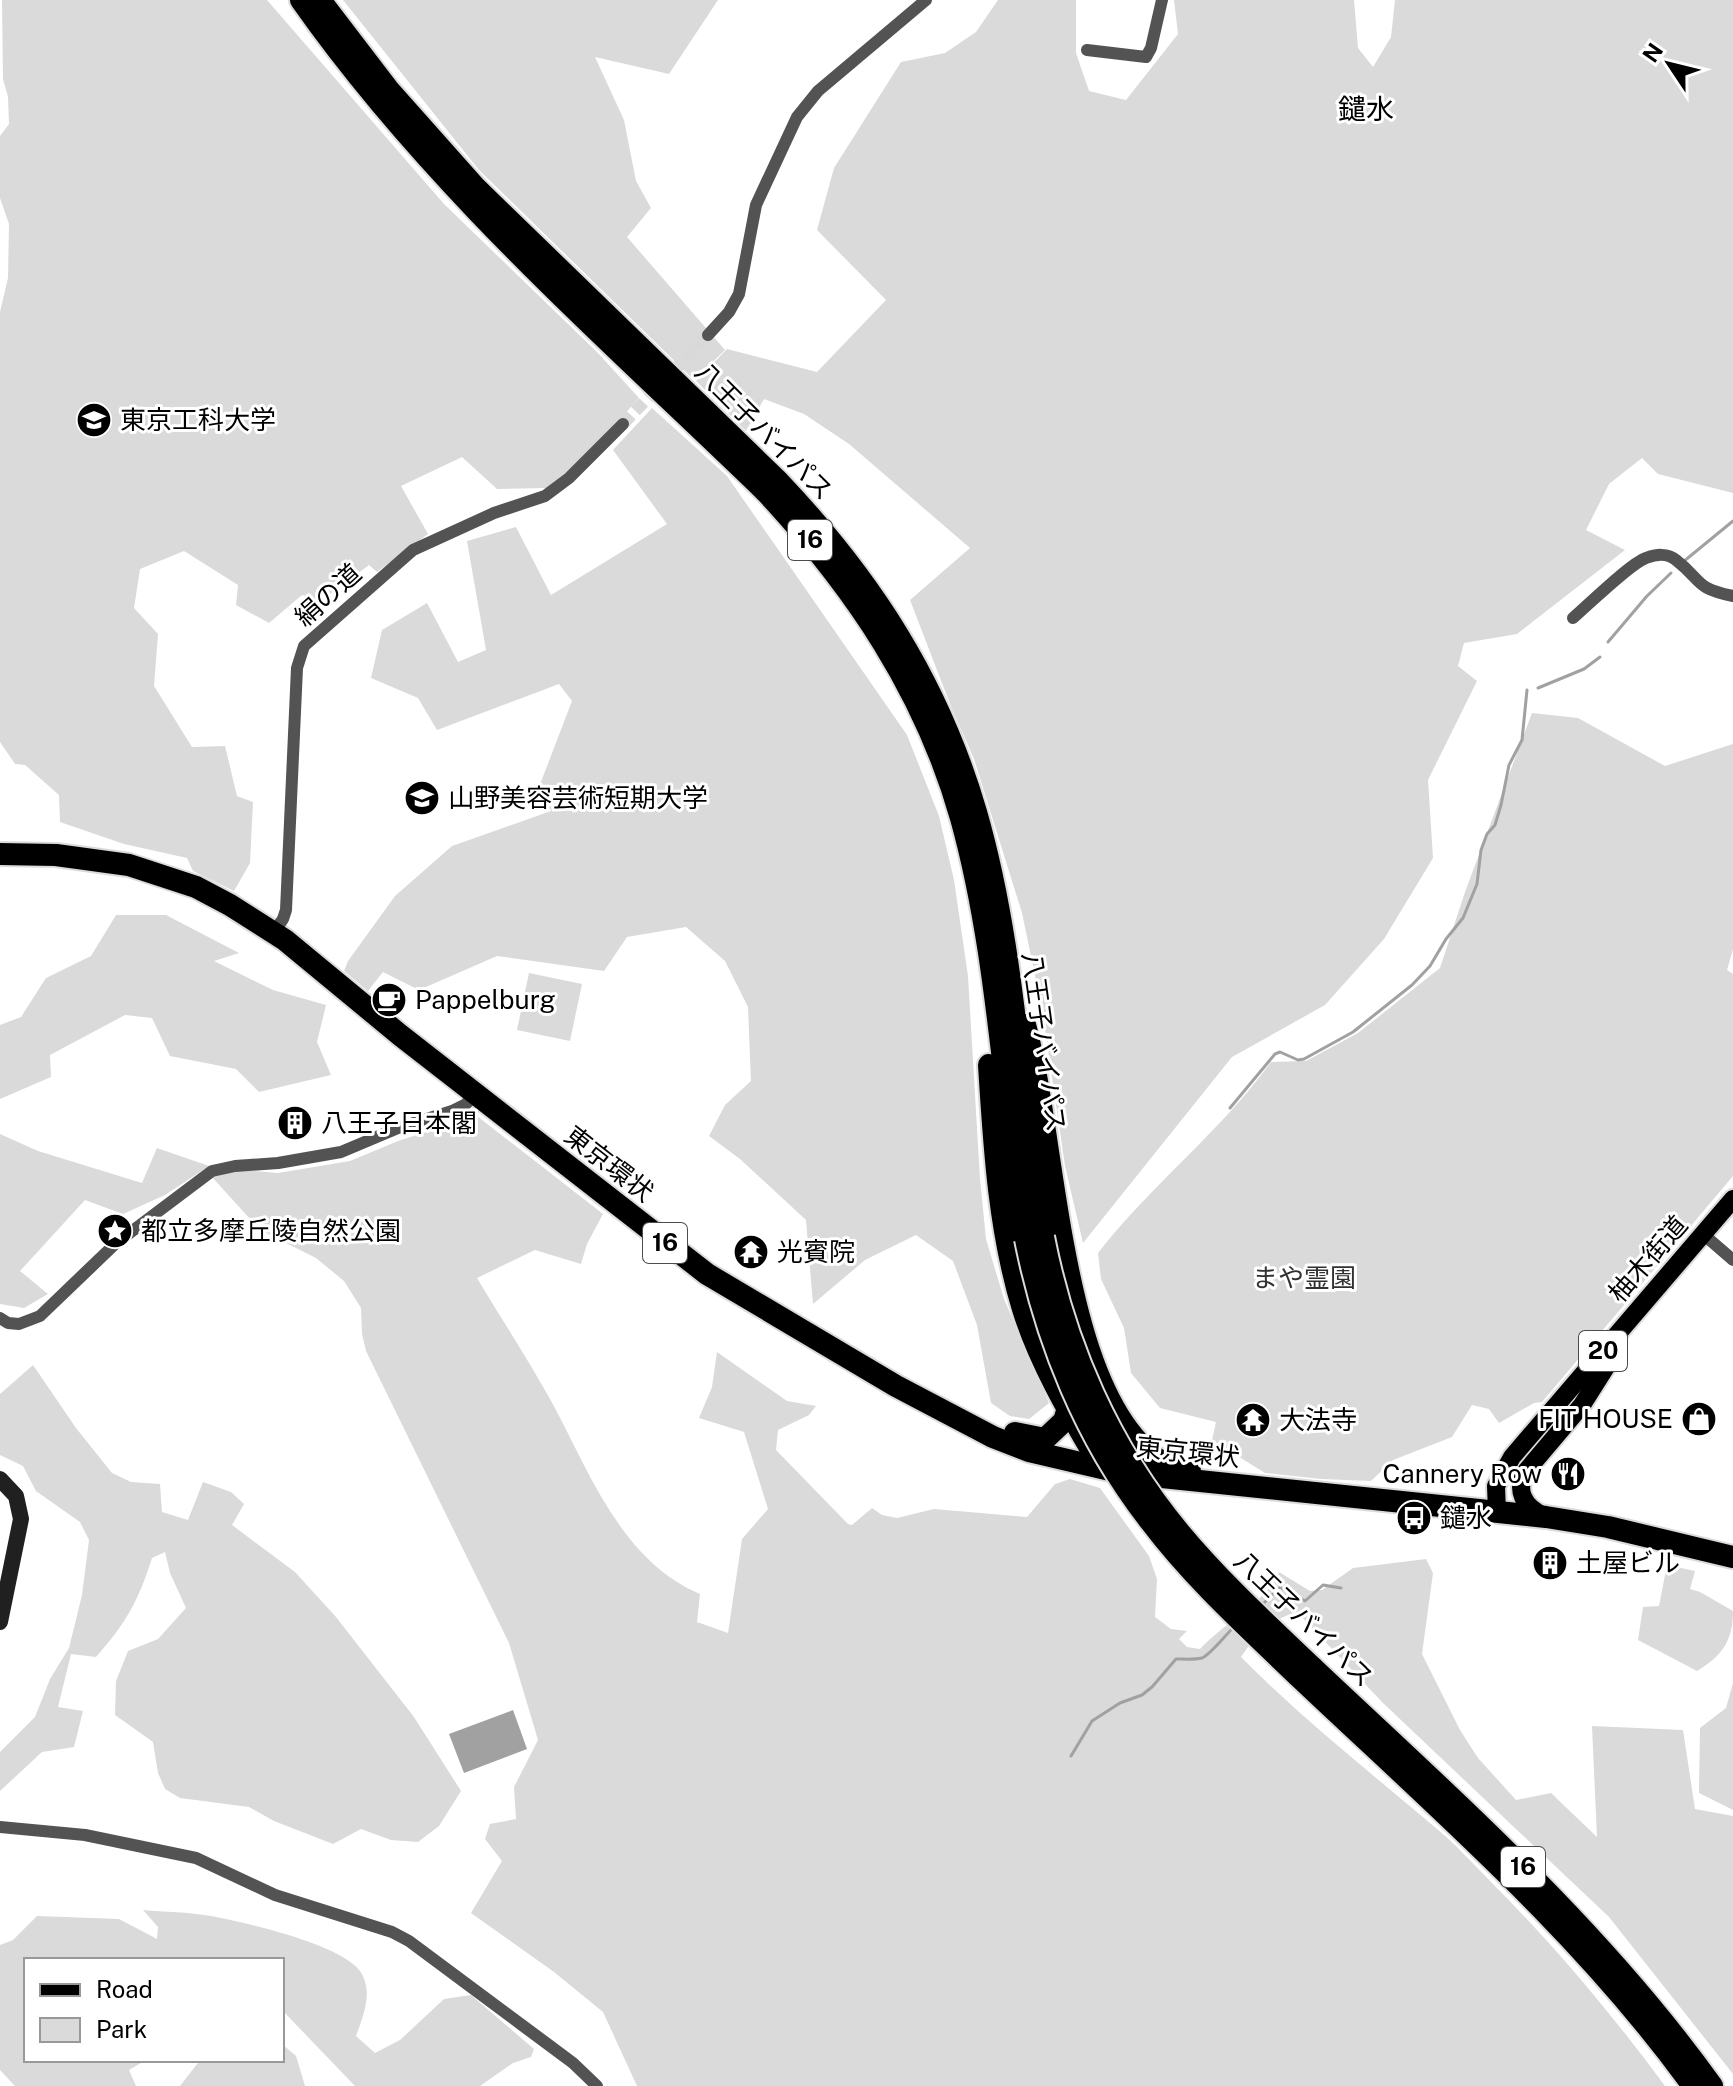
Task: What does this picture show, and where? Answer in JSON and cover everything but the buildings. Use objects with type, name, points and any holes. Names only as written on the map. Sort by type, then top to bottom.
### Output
[{"type":"highway","name":"16","points":[[330,0],[362,57]]},
{"type":"highway","name":"八王子バイパス","points":[[306,2],[362,57],[476,188],[788,491],[868,587],[915,663],[960,764],[976,812],[989,868],[1003,946],[1034,1238]]},
{"type":"highway","name":"八王子バイパス","points":[[306,2],[375,99],[465,199],[766,492],[834,569],[884,643],[929,733],[960,817],[985,929],[1034,1238],[1083,1373],[1106,1421],[1144,1485],[1202,1558],[1305,1671],[1558,1924],[1647,2024],[1693,2086]]},
{"type":"highway","name":"東京環状","points":[[0,854],[56,855],[129,865],[196,887],[274,932],[475,1094],[707,1274],[966,1424],[1029,1451],[1113,1471],[1497,1512]]},
{"type":"highway","name":"16","points":[[985,929],[994,1134],[1007,1241],[1024,1312],[1039,1349],[1068,1408],[1113,1471]]},
{"type":"highway","name":"16","points":[[1003,946],[1035,1060],[1058,1215],[1085,1334],[1099,1374],[1124,1423],[1157,1459],[1217,1483]]},
{"type":"highway","name":"16","points":[[966,1424],[1045,1439],[1064,1421],[1068,1408]]},
{"type":"highway","points":[[1113,1471],[1131,1458],[1132,1445],[1124,1423]]},
{"type":"highway","name":"16","points":[[1497,1512],[1608,1527],[1733,1557]]},
{"type":"highway","name":"八王子バイパス","points":[[1305,1671],[1568,1912],[1656,2010],[1712,2086]]},
{"type":"highway","name":"16","points":[[1558,1924],[1681,2086]]},
{"type":"highway","name":"16","points":[[1656,2010],[1723,2086]]},
{"type":"main road","name":"柚木街道","points":[[1497,1512],[1513,1472],[1606,1367],[1708,1238],[1733,1199]]},
{"type":"main road","name":"柚木街道","points":[[1497,1512],[1496,1486],[1512,1457],[1708,1238],[1733,1218]]},
{"type":"main road","name":"20","points":[[1546,1517],[1526,1504],[1521,1493],[1521,1482],[1527,1470],[1582,1405],[1606,1367]]},
{"type":"street","points":[[708,335],[729,312],[739,294],[756,205],[797,117],[830,80],[926,0]]},
{"type":"street","points":[[1087,50],[1146,57],[1162,0]]},
{"type":"street","name":"絹の道","points":[[274,932],[286,910],[297,668],[304,646],[413,550],[494,513],[545,496],[569,478],[623,424]]},
{"type":"street","points":[[1573,618],[1644,558],[1662,554],[1674,557],[1710,592],[1733,596]]},
{"type":"street","points":[[0,1318],[19,1324],[40,1316],[115,1244],[212,1171],[341,1152],[398,1128],[452,1111],[466,1104],[475,1094]]},
{"type":"street","points":[[1708,1238],[1733,1260]]},
{"type":"street","points":[[0,1479],[16,1496],[21,1519],[0,1622]]},
{"type":"street","points":[[0,1827],[85,1835],[196,1858],[275,1895],[392,1932],[409,1941],[573,2063],[597,2086]]},
{"type":"green space","points":[[2,0],[267,0],[444,204],[598,353],[639,398],[587,456],[546,488],[497,489],[462,457],[401,486],[428,534],[377,572],[369,565],[321,601],[302,595],[269,623],[236,605],[238,585],[184,551],[140,569],[134,608],[158,634],[154,686],[192,747],[225,746],[237,796],[253,802],[250,863],[234,891],[193,871],[187,858],[124,844],[60,822],[59,795],[25,765],[15,764],[0,742],[0,312],[8,278],[9,224],[0,198],[0,136],[9,124],[8,97],[3,79]]},
{"type":"green space","points":[[343,0],[718,0],[669,74],[595,57],[624,120],[636,181],[651,208],[627,237],[725,350],[694,380],[479,170]]},
{"type":"green space","points":[[998,0],[1076,0],[1076,53],[1089,91],[1126,100],[1178,34],[1174,0],[1354,0],[1358,48],[1373,67],[1391,37],[1395,0],[1733,0],[1733,493],[1658,474],[1642,458],[1609,484],[1586,530],[1625,550],[1517,634],[1464,643],[1458,666],[1477,681],[1428,780],[1433,858],[1384,939],[1325,1005],[1232,1057],[1083,1243],[1065,1166],[1042,1009],[1022,913],[974,759],[910,600],[970,548],[849,444],[804,414],[764,399],[746,431],[696,381],[727,349],[817,372],[886,300],[817,230],[834,168],[901,62],[945,53],[976,32]]},
{"type":"green space","points":[[652,408],[727,476],[907,735],[939,816],[954,880],[968,976],[986,1239],[1004,1299],[1049,1403],[1029,1419],[1010,1416],[991,1403],[977,1325],[953,1261],[916,1235],[865,1260],[813,1304],[806,1220],[740,1159],[709,1136],[725,1105],[751,1081],[748,1007],[725,961],[686,927],[627,937],[604,971],[497,956],[419,990],[383,972],[368,991],[344,971],[395,896],[452,846],[551,811],[539,787],[572,701],[559,684],[437,730],[418,698],[371,678],[382,630],[427,603],[458,662],[486,650],[467,541],[516,527],[551,595],[667,524],[613,450]]},
{"type":"green space","name":"まや霊園","points":[[1532,713],[1578,718],[1665,766],[1733,744],[1733,949],[1727,970],[1733,974],[1733,1176],[1542,1402],[1534,1403],[1499,1423],[1489,1409],[1472,1405],[1452,1437],[1393,1460],[1371,1481],[1265,1473],[1212,1440],[1216,1422],[1160,1408],[1131,1373],[1124,1328],[1101,1279],[1098,1253],[1140,1204],[1230,1111],[1271,1062],[1306,1061],[1358,1033],[1440,968]]},
{"type":"green space","points":[[116,915],[166,915],[239,953],[214,961],[273,990],[326,1005],[317,1042],[331,1075],[259,1092],[236,1069],[170,1056],[152,1018],[125,1015],[50,1055],[51,1077],[0,1099],[0,1025],[21,1017],[46,978],[91,956]]},
{"type":"green space","points":[[529,973],[582,984],[570,1041],[517,1030]]},
{"type":"green space","points":[[477,1116],[603,1214],[587,1244],[581,1264],[535,1250],[477,1278],[550,1399],[594,1483],[628,1536],[648,1559],[672,1579],[700,1594],[697,1622],[728,1633],[742,1539],[768,1509],[744,1432],[699,1418],[712,1387],[717,1352],[787,1401],[816,1406],[809,1415],[778,1430],[776,1450],[848,1524],[852,1525],[872,1508],[882,1515],[897,1518],[934,1509],[1027,1517],[1055,1484],[1070,1479],[1100,1488],[1149,1556],[1157,1579],[1155,1617],[1171,1629],[1187,1631],[1179,1639],[1187,1647],[1200,1649],[1254,1604],[1279,1572],[1310,1591],[1322,1590],[1353,1568],[1426,1559],[1433,1573],[1422,1654],[1460,1730],[1478,1758],[1516,1800],[1551,1793],[1597,1837],[1592,1726],[1683,1730],[1695,1809],[1733,1816],[1733,2074],[1609,1917],[1383,1703],[1297,1612],[1265,1629],[1241,1657],[1315,1726],[1461,1852],[1560,1955],[1665,2086],[637,2086],[603,2012],[554,1972],[471,1913],[502,1861],[485,1839],[490,1824],[516,1819],[514,1787],[538,1740],[509,1643],[366,1351],[361,1308],[344,1281],[316,1258],[260,1230],[211,1176],[244,1170],[278,1173],[350,1161],[398,1141]]},
{"type":"green space","points":[[0,1134],[38,1151],[142,1183],[157,1148],[209,1166],[165,1195],[123,1214],[85,1200],[20,1271],[48,1294],[24,1308],[0,1304]]},
{"type":"green space","points":[[33,1365],[76,1428],[112,1473],[131,1482],[160,1484],[162,1512],[188,1520],[203,1482],[231,1492],[244,1504],[232,1525],[295,1572],[336,1617],[414,1717],[461,1791],[439,1826],[418,1842],[391,1840],[361,1829],[333,1844],[274,1821],[249,1807],[180,1798],[165,1789],[158,1773],[153,1742],[115,1715],[116,1681],[128,1651],[158,1639],[186,1608],[170,1573],[165,1552],[152,1558],[130,1611],[96,1657],[71,1654],[58,1707],[83,1711],[74,1747],[42,1752],[0,1791],[0,1752],[35,1717],[50,1679],[69,1648],[82,1595],[89,1540],[80,1522],[36,1491],[23,1466],[0,1455],[0,1394]]},
{"type":"green space","points":[[1667,1565],[1695,1571],[1690,1589],[1733,1611],[1731,1631],[1724,1647],[1713,1660],[1697,1671],[1638,1640],[1643,1607],[1659,1606]]},
{"type":"green space","points":[[1733,1683],[1733,1810],[1699,1793],[1700,1728],[1726,1708]]},
{"type":"green space","points":[[143,1910],[202,1915],[246,1923],[313,1943],[349,1961],[360,1971],[367,1996],[356,2036],[375,2053],[400,2040],[444,1999],[471,1995],[534,2049],[531,2057],[513,2063],[480,2086],[355,2086],[284,2012],[284,1958],[24,1958],[24,2062],[143,2062],[129,2070],[136,2086],[15,2086],[0,2070],[0,1945],[13,1940],[37,1916],[119,1919],[157,1939],[158,1927]]},
{"type":"green space","points":[[284,2046],[296,2056],[305,2086],[180,2086],[197,2064],[284,2062]]},
{"type":"shaded area","points":[[513,1710],[527,1749],[464,1773],[449,1734]]},
{"type":"waterway","points":[[1683,562],[1733,521]]},
{"type":"waterway","points":[[1608,642],[1671,573]]},
{"type":"waterway","points":[[1538,688],[1584,669],[1600,657]]},
{"type":"waterway","points":[[1230,1108],[1275,1054],[1280,1052],[1298,1060],[1304,1059],[1353,1032],[1412,985],[1430,966],[1463,918],[1477,884],[1481,850],[1487,834],[1495,825],[1509,765],[1522,740],[1527,690]]},
{"type":"waterway","points":[[1260,1607],[1280,1587],[1305,1601],[1323,1585],[1341,1588]]},
{"type":"waterway","points":[[1071,1756],[1092,1721],[1120,1703],[1142,1695],[1176,1659],[1206,1656],[1235,1626]]},
{"type":"tunnel","points":[[623,424],[708,335]]},
{"type":"place","name":"東京工科大学","points":[[94,420]]},
{"type":"place","name":"山野美容芸術短期大学","points":[[422,798]]},
{"type":"place","name":"Pappelburg","points":[[389,1000]]},
{"type":"place","name":"八王子日本閣","points":[[295,1123]]},
{"type":"place","name":"都立多摩丘陵自然公園","points":[[115,1231]]},
{"type":"place","name":"光賓院","points":[[751,1252]]},
{"type":"place","name":"FIT HOUSE","points":[[1699,1419]]},
{"type":"place","name":"大法寺","points":[[1253,1420]]},
{"type":"place","name":"Cannery Row","points":[[1568,1474]]},
{"type":"place","name":"鑓水","points":[[1414,1518]]},
{"type":"place","name":"土屋ビル","points":[[1550,1563]]},
{"type":"district","name":"鑓水","points":[[1366,109]]}]
